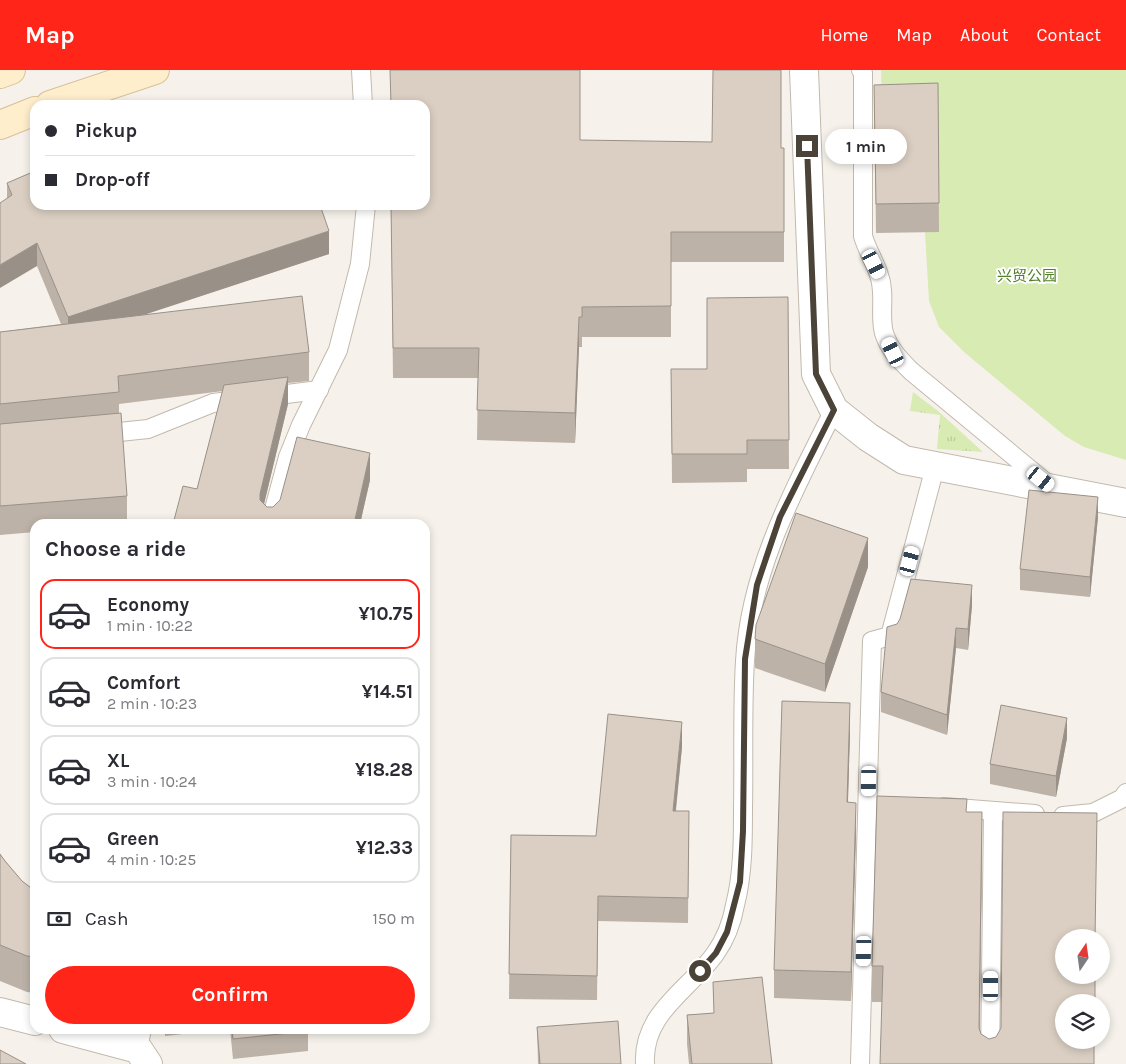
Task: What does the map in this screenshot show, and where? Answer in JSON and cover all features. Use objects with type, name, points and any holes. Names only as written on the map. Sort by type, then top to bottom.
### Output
[{"type":"street","points":[[0,74],[11,70]]},
{"type":"street","points":[[65,100],[155,70]]},
{"type":"street","points":[[804,70],[816,374],[834,410],[868,437],[904,460],[1126,503]]},
{"type":"street","points":[[0,125],[30,113]]},
{"type":"street","points":[[0,1012],[30,1020]]},
{"type":"street","points":[[85,1034],[143,1047]]},
{"type":"lane","points":[[361,70],[363,100]]},
{"type":"lane","points":[[861,70],[863,236],[879,275],[883,294],[884,333],[893,352],[911,371],[1056,490]]},
{"type":"lane","points":[[271,519],[288,457],[301,425],[338,350],[360,264],[365,210]]},
{"type":"lane","points":[[79,436],[148,430],[213,403],[319,390]]},
{"type":"lane","points":[[645,1064],[649,1032],[662,1010],[716,953],[727,932],[735,907],[740,882],[743,831],[745,659],[757,585],[780,517],[834,410]]},
{"type":"lane","points":[[860,1064],[872,642],[890,636],[935,467]]},
{"type":"lane","points":[[926,805],[1059,816],[1092,813],[1123,798],[1126,793]]},
{"type":"lane","points":[[869,800],[888,802]]},
{"type":"lane","points":[[990,1064],[993,811]]},
{"type":"green space","name":"兴贸公园","points":[[881,70],[1126,70],[1126,460],[1084,447],[1065,436],[964,352],[939,327],[929,301],[925,232],[939,232],[882,113]]},
{"type":"green space","points":[[913,392],[938,411],[983,452],[937,449],[940,415],[910,411]]},
{"type":"building","points":[[390,70],[580,70],[580,140],[712,142],[713,70],[781,70],[781,148],[784,148],[784,232],[671,232],[671,306],[582,307],[582,317],[579,317],[575,413],[477,410],[479,348],[393,348],[391,210],[430,210],[430,100],[391,100]]},
{"type":"building","points":[[938,83],[939,203],[876,204],[874,85]]},
{"type":"building","points":[[30,173],[30,210],[322,210],[329,231],[68,317],[37,243],[0,265],[0,203],[12,195],[7,183]]},
{"type":"building","points":[[302,296],[309,352],[118,376],[119,392],[0,404],[0,332]]},
{"type":"building","points":[[788,297],[789,440],[747,440],[747,454],[672,454],[671,369],[707,369],[707,298]]},
{"type":"building","points":[[288,377],[260,494],[260,500],[267,507],[273,507],[280,500],[297,437],[370,453],[355,519],[174,519],[183,486],[197,489],[224,385]]},
{"type":"building","points":[[121,413],[127,496],[0,506],[0,424]]},
{"type":"building","points":[[1029,490],[1098,497],[1090,577],[1020,569]]},
{"type":"building","points":[[796,513],[868,538],[825,664],[755,639],[756,625]]},
{"type":"building","points":[[911,579],[972,585],[968,629],[956,628],[947,715],[881,692],[887,627],[897,624],[900,619]]},
{"type":"building","points":[[782,701],[850,703],[847,802],[856,803],[851,972],[774,970]]},
{"type":"building","points":[[1001,705],[1067,718],[1056,776],[990,764]]},
{"type":"building","points":[[608,714],[682,722],[673,811],[689,811],[688,898],[598,896],[597,976],[509,974],[511,835],[596,836]]},
{"type":"building","points":[[877,796],[967,799],[966,812],[982,812],[979,1028],[981,1034],[989,1039],[996,1037],[1001,1028],[1003,812],[1097,813],[1095,929],[1055,929],[1055,984],[1095,984],[1095,994],[1055,994],[1055,1049],[1094,1049],[1094,1064],[880,1064],[883,966],[872,966]]},
{"type":"building","points":[[0,854],[22,881],[30,887],[30,956],[0,945]]},
{"type":"building","points":[[762,977],[772,1064],[692,1064],[687,1015],[714,1013],[713,982]]},
{"type":"building","points":[[618,1021],[621,1064],[540,1064],[537,1027]]},
{"type":"building","points":[[232,1034],[280,1034],[233,1039]]},
{"type":"building","points":[[0,1050],[26,1064],[0,1064]]},
{"type":"route","points":[[700,971],[716,953],[727,932],[740,882],[743,831],[745,659],[757,585],[780,517],[834,410],[816,374],[807,146]]}]
